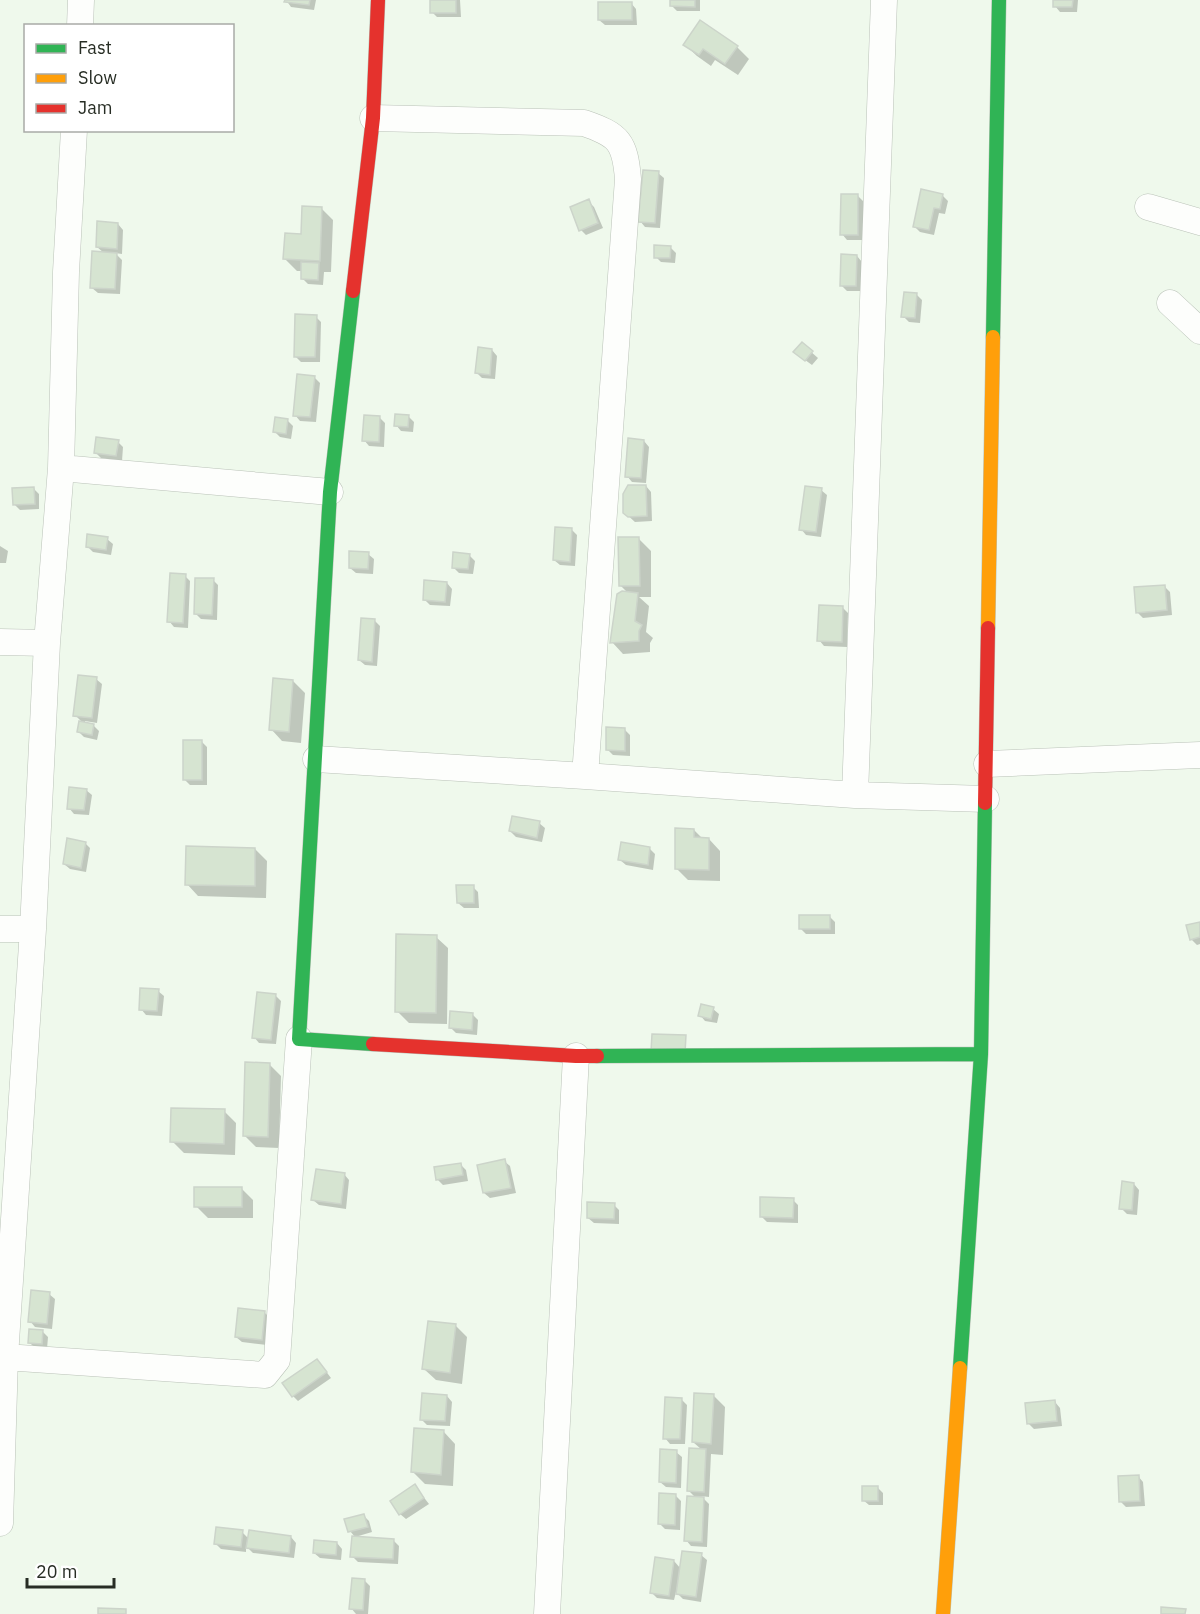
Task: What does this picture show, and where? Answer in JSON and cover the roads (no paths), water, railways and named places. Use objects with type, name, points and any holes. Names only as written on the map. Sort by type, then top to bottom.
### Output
[{"type":"street","points":[[80,24],[81,0]]},
{"type":"street","points":[[5,1357],[265,1375],[277,1360],[299,1039],[330,492],[373,118],[378,0]]},
{"type":"street","points":[[855,795],[884,0]]},
{"type":"street","points":[[943,1614],[981,1054],[999,0]]},
{"type":"street","points":[[373,118],[584,123],[603,130],[621,143],[627,161],[628,179],[585,776]]},
{"type":"street","points":[[0,1522],[5,1357],[33,929],[47,644],[61,468],[66,272],[74,132]]},
{"type":"street","points":[[1148,207],[1200,222]]},
{"type":"street","points":[[1170,303],[1200,331]]},
{"type":"street","points":[[61,468],[330,492]]},
{"type":"street","points":[[0,642],[47,644]]},
{"type":"street","points":[[987,764],[1200,755]]},
{"type":"street","points":[[315,759],[855,795],[986,799]]},
{"type":"street","points":[[0,929],[33,929]]},
{"type":"street","points":[[299,1039],[576,1056],[981,1054]]},
{"type":"street","points":[[546,1614],[576,1056]]}]
